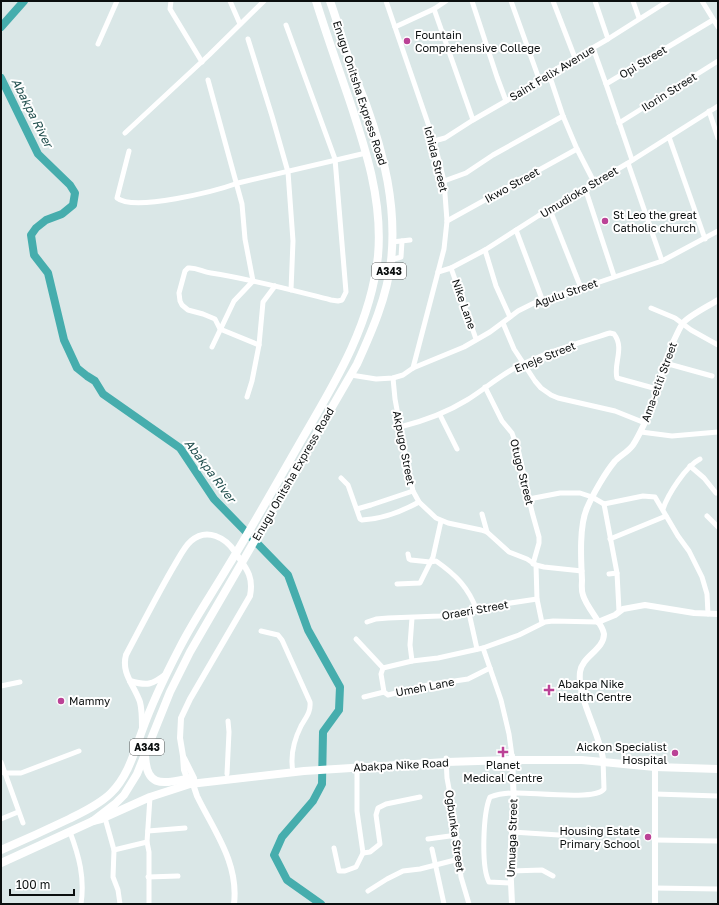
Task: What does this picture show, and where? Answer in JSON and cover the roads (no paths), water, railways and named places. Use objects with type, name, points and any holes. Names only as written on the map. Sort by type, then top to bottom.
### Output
[{"type":"main road","name":"Enugu Onitsha Express Road","points":[[1,850],[88,810],[112,793],[132,762],[142,730],[166,674],[195,620],[228,568],[348,358],[365,316],[376,271],[378,242],[377,201],[366,153],[316,1]]},
{"type":"main road","name":"Enugu Onitsha Express Road","points":[[1,863],[92,821],[115,804],[124,795],[137,774],[170,692],[190,652],[351,375],[377,320],[386,290],[391,260],[391,206],[388,179],[380,149],[330,1]]},
{"type":"main road","points":[[146,751],[146,763],[150,777],[167,783],[190,782]]},
{"type":"main road","name":"Abakpa Nike Road","points":[[190,782],[336,766],[512,758],[603,761],[655,766],[718,769]]},
{"type":"main road","name":"Abakpa Nike Road","points":[[655,766],[718,765]]},
{"type":"main road","name":"Abakpa Nike Road","points":[[92,821],[104,818],[150,797],[190,782],[227,774],[293,770]]},
{"type":"street","points":[[98,44],[117,1]]},
{"type":"street","points":[[171,1],[170,9],[202,62]]},
{"type":"street","points":[[230,1],[240,24]]},
{"type":"street","points":[[125,133],[202,62],[264,1]]},
{"type":"street","name":"Ichida Street","points":[[386,1],[434,141],[444,181],[447,221],[444,249],[413,368]]},
{"type":"street","points":[[395,27],[446,1]]},
{"type":"street","points":[[472,1],[506,101]]},
{"type":"street","points":[[511,1],[539,79]]},
{"type":"street","points":[[554,1],[575,58]]},
{"type":"street","points":[[595,1],[608,39]]},
{"type":"street","points":[[633,1],[639,18]]},
{"type":"street","name":"Saint Felix Avenue","points":[[434,141],[445,138],[668,1]]},
{"type":"street","points":[[702,1],[718,27]]},
{"type":"street","points":[[434,8],[473,120]]},
{"type":"street","name":"Opi Street","points":[[593,48],[606,84],[713,20]]},
{"type":"street","points":[[259,345],[220,329],[215,320],[203,314],[188,310],[180,301],[180,285],[185,271],[188,268],[194,268],[209,273],[231,275],[253,282],[338,301],[342,300],[346,292],[335,159],[286,25]]},
{"type":"street","points":[[248,39],[288,172],[293,241],[291,290]]},
{"type":"street","name":"Ilorin Street","points":[[619,123],[718,61]]},
{"type":"street","points":[[549,74],[563,116],[577,149],[594,182]]},
{"type":"street","points":[[208,80],[238,183],[242,204],[245,239],[253,282]]},
{"type":"street","points":[[606,84],[662,261]]},
{"type":"street","name":"Umudioka Street","points":[[438,272],[451,268],[485,250],[718,106]]},
{"type":"street","points":[[709,111],[718,138]]},
{"type":"street","points":[[444,181],[466,173],[493,155],[563,116]]},
{"type":"street","points":[[669,136],[706,239]]},
{"type":"street","name":"Ikwo Street","points":[[447,221],[577,149]]},
{"type":"street","points":[[129,151],[117,195],[118,200],[135,204],[175,199],[218,190],[238,183],[288,172],[335,159],[366,153]]},
{"type":"street","points":[[585,188],[614,276]]},
{"type":"street","points":[[550,210],[581,288]]},
{"type":"street","points":[[516,230],[542,299]]},
{"type":"street","name":"Agulu Street","points":[[351,375],[376,379],[393,378],[464,347],[503,323],[526,306],[542,299],[581,288],[662,261],[706,239],[718,231]]},
{"type":"street","points":[[392,242],[410,240]]},
{"type":"street","points":[[391,260],[401,257],[402,241]]},
{"type":"street","points":[[485,250],[496,286],[510,317]]},
{"type":"street","name":"Nike Lane","points":[[451,268],[476,340]]},
{"type":"street","points":[[212,347],[234,301],[253,282]]},
{"type":"street","points":[[247,397],[252,381],[259,345],[263,302],[274,286]]},
{"type":"street","points":[[682,323],[718,300]]},
{"type":"street","points":[[652,308],[674,318],[691,330],[718,345]]},
{"type":"street","points":[[503,323],[514,349],[541,388],[558,398],[615,411],[645,423]]},
{"type":"street","name":"Ama-etiti Street","points":[[603,761],[599,741],[582,694],[580,671],[582,665],[600,645],[604,635],[602,628],[582,594],[581,550],[584,518],[586,509],[592,498],[616,461],[627,452],[641,432],[652,405],[671,346],[682,323]]},
{"type":"street","name":"Eneje Street","points":[[400,427],[422,422],[440,415],[468,399],[512,369],[547,354],[610,333],[617,337],[619,354],[616,372],[617,378],[657,389]]},
{"type":"street","points":[[666,363],[712,376]]},
{"type":"street","name":"Akpugo Street","points":[[393,378],[394,399],[413,491],[419,502],[441,521],[487,532],[509,552],[527,559],[535,565],[582,571]]},
{"type":"street","name":"Otugo Street","points":[[485,387],[502,421],[512,433],[516,441],[529,499],[540,537],[535,565],[537,600],[542,623]]},
{"type":"street","points":[[440,415],[457,449]]},
{"type":"street","points":[[641,432],[672,436],[718,432]]},
{"type":"street","points":[[663,509],[667,499],[690,466],[700,459]]},
{"type":"street","points":[[690,466],[704,478],[716,493]]},
{"type":"street","points":[[341,478],[348,484],[360,519],[365,520],[383,517],[400,512],[419,502]]},
{"type":"street","points":[[357,509],[413,491]]},
{"type":"street","points":[[529,499],[572,492],[580,493],[604,504],[643,496],[655,497],[678,536],[689,551],[702,577],[707,594],[708,614]]},
{"type":"street","points":[[604,504],[617,573],[619,612]]},
{"type":"street","points":[[482,514],[487,532]]},
{"type":"street","points":[[610,539],[666,516]]},
{"type":"street","points":[[707,516],[718,527]]},
{"type":"street","points":[[397,584],[420,583],[432,562],[441,521]]},
{"type":"street","points":[[142,730],[141,706],[124,668],[126,655],[186,547],[192,540],[201,535],[212,534],[229,543],[246,568],[251,578],[250,596],[190,699],[181,718],[180,738],[190,782],[226,852],[230,863],[235,883],[234,904]]},
{"type":"street","points":[[408,554],[411,560],[436,561],[456,577],[472,598],[477,611]]},
{"type":"street","points":[[609,574],[617,573]]},
{"type":"street","name":"Oraeri Street","points":[[367,622],[376,619],[412,618],[470,613],[504,604],[537,600]]},
{"type":"street","points":[[356,639],[383,668],[412,661],[438,658],[480,649],[519,635],[542,623],[554,621],[598,622],[619,612],[623,608],[645,605],[694,613],[718,614]]},
{"type":"street","points":[[470,613],[480,649],[496,681],[509,734],[512,758]]},
{"type":"street","points":[[412,618],[410,645],[412,661]]},
{"type":"street","points":[[262,631],[278,635],[282,640],[310,702],[311,709],[293,744],[293,770]]},
{"type":"street","name":"Umeh Lane","points":[[383,668],[381,674],[384,692],[388,695],[428,685],[468,679],[490,668]]},
{"type":"street","points":[[130,681],[142,685],[153,683],[166,674]]},
{"type":"street","points":[[1,686],[20,682]]},
{"type":"street","points":[[364,697],[384,692]]},
{"type":"street","points":[[227,774],[229,732],[228,721]]},
{"type":"street","points":[[4,773],[21,773],[79,751]]},
{"type":"street","name":"Umuaga Street","points":[[512,758],[514,792],[510,854],[512,904]]},
{"type":"street","name":"Ogbunka Street","points":[[446,760],[447,778],[457,835],[458,859],[468,904]]},
{"type":"street","points":[[514,792],[581,796],[600,793],[604,789],[603,761]]},
{"type":"street","points":[[2,765],[23,823]]},
{"type":"street","points":[[334,848],[338,871],[345,871],[356,867],[363,853],[357,811],[357,765]]},
{"type":"street","points":[[655,766],[655,904]]},
{"type":"street","name":"Umuaga Street","points":[[511,882],[493,883],[487,880],[485,866],[485,823],[490,798],[498,794],[514,792]]},
{"type":"street","points":[[655,794],[718,796]]},
{"type":"street","points":[[149,904],[149,852],[147,842],[150,797]]},
{"type":"street","points":[[363,853],[370,852],[380,844],[376,814],[378,808],[386,804],[420,797]]},
{"type":"street","points":[[1,819],[18,812]]},
{"type":"street","points":[[104,818],[114,850],[113,877],[118,890],[120,904]]},
{"type":"street","points":[[148,831],[185,828]]},
{"type":"street","points":[[70,832],[78,853],[82,873],[83,893],[81,904]]},
{"type":"street","points":[[512,832],[559,835]]},
{"type":"street","points":[[428,840],[457,835]]},
{"type":"street","points":[[655,840],[718,842]]},
{"type":"street","points":[[114,850],[147,842]]},
{"type":"street","points":[[432,848],[444,904]]},
{"type":"street","points":[[368,891],[403,871],[458,859]]},
{"type":"street","points":[[511,871],[542,870],[553,876]]},
{"type":"street","points":[[148,877],[178,876]]},
{"type":"street","points":[[655,888],[718,889]]},
{"type":"waterway","name":"Abakpa River","points":[[1,27],[24,1]]},
{"type":"waterway","name":"Abakpa River","points":[[1,78],[38,154],[70,185],[75,193],[73,205],[62,214],[46,220],[36,228],[31,235],[34,255],[48,273],[64,340],[77,368],[95,381],[103,394],[180,448],[214,499],[288,575],[308,630],[340,687],[339,710],[323,732],[322,784],[313,801],[282,837],[274,855],[287,880],[321,904]]},
{"type":"place","name":"Fountain Comprehensive College","points":[[407,41]]},
{"type":"place","name":"St Leo the great Catholic church","points":[[605,221]]},
{"type":"place","name":"Abakpa Nike Health Centre","points":[[549,690]]},
{"type":"place","name":"Mammy","points":[[61,701]]},
{"type":"place","name":"Planet Medical Centre","points":[[503,752]]},
{"type":"place","name":"Aickon Specialist Hospital","points":[[675,753]]},
{"type":"place","name":"Housing Estate Primary School","points":[[648,837]]}]
